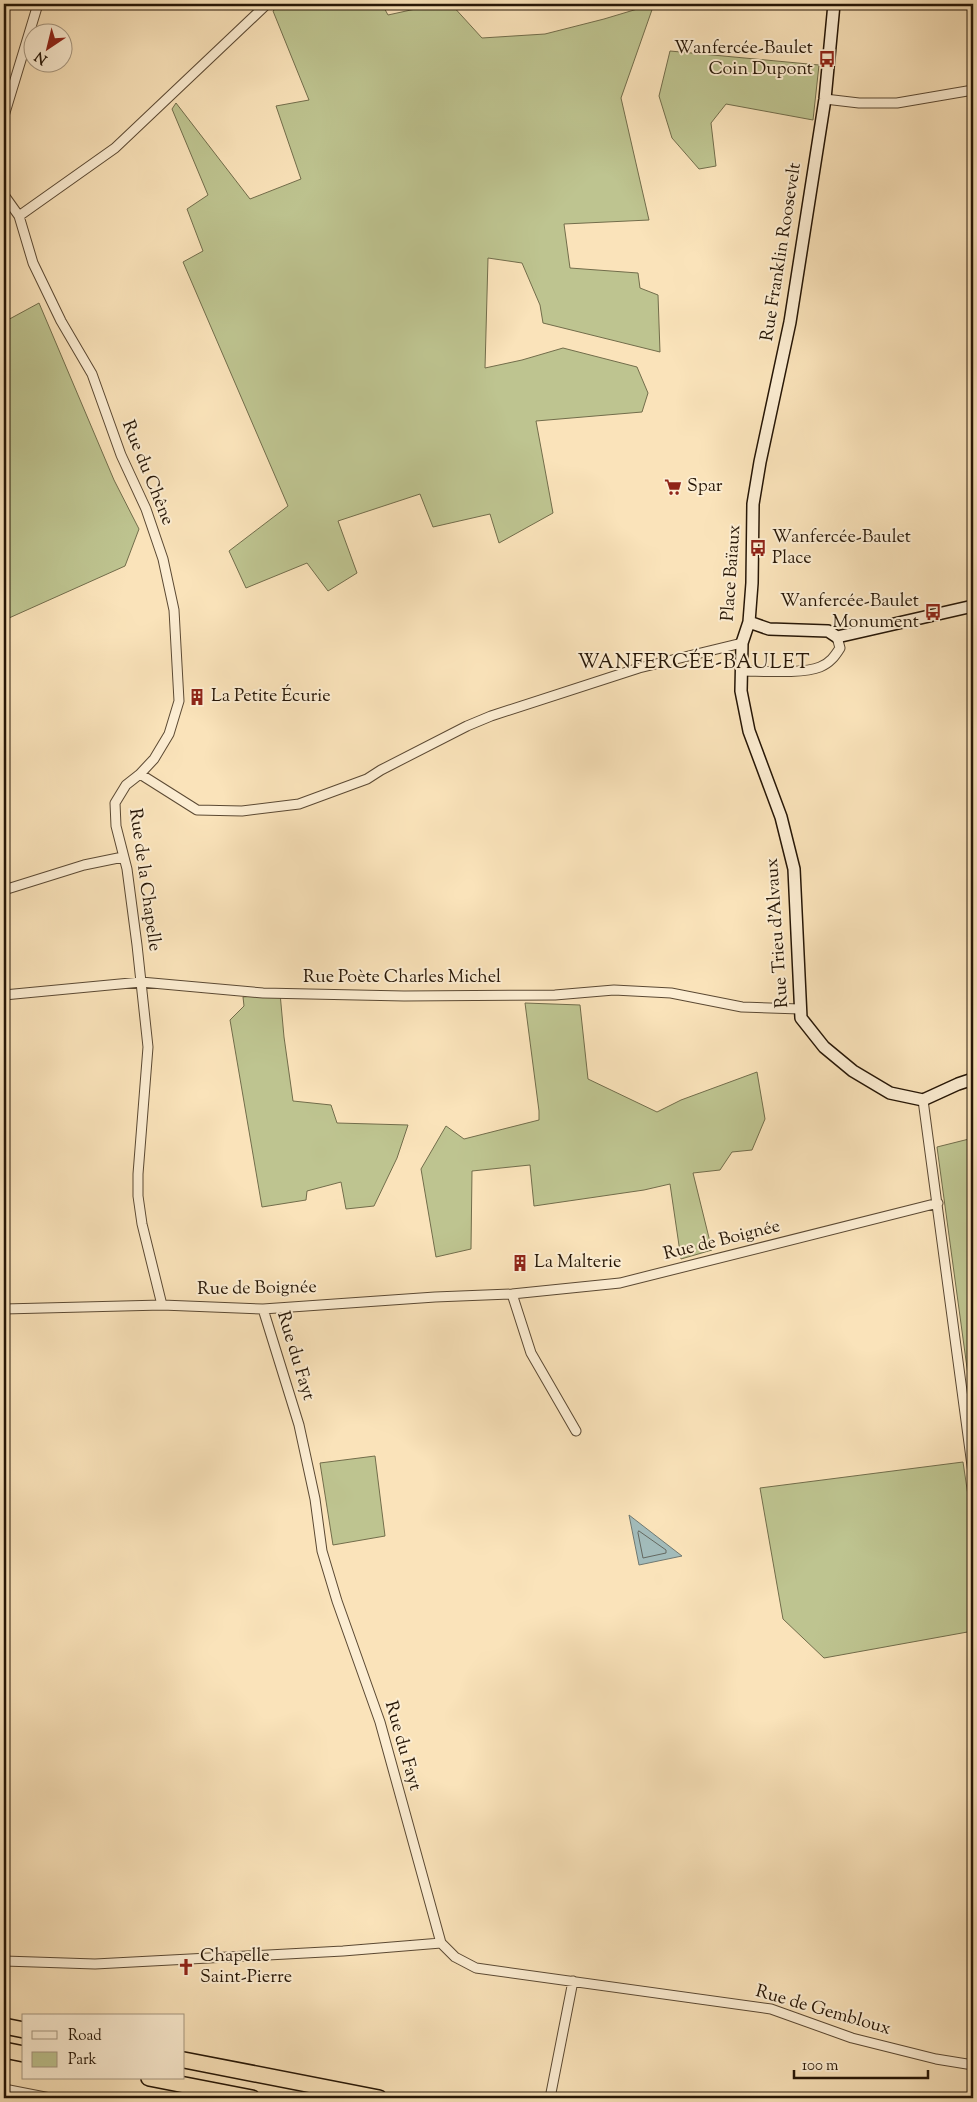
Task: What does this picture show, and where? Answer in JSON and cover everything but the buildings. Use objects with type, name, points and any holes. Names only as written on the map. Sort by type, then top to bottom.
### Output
[{"type":"highway","points":[[4,2026],[22,2030]]},
{"type":"highway","points":[[4,2050],[22,2054]]},
{"type":"highway","points":[[185,2060],[379,2098]]},
{"type":"highway","points":[[159,2080],[252,2098]]},
{"type":"main road","name":"Rue Franklin Roosevelt","points":[[754,504],[760,462],[790,322],[824,99],[834,4]]},
{"type":"main road","name":"Place Baïaux","points":[[741,671],[742,643],[748,622],[754,504]]},
{"type":"main road","points":[[748,622],[769,629],[828,631],[837,637],[973,606]]},
{"type":"main road","name":"Rue Trieu d'Alvaux","points":[[741,671],[741,691],[749,731],[781,817],[794,869],[801,1018],[824,1047],[853,1070],[890,1093],[923,1100]]},
{"type":"main road","points":[[923,1100],[973,1079]]},
{"type":"street","points":[[4,116],[38,4]]},
{"type":"street","points":[[19,216],[115,148],[267,4]]},
{"type":"street","points":[[824,99],[859,103],[897,103],[973,90]]},
{"type":"street","name":"Rue du Chêne","points":[[4,195],[19,216],[33,263],[61,321],[92,374],[121,455],[146,508],[162,558],[174,610],[179,701],[169,734],[154,759],[140,774]]},
{"type":"street","points":[[741,671],[802,670],[820,667],[833,659],[840,648],[837,637]]},
{"type":"street","name":"Place Baïaux","points":[[680,658],[742,643]]},
{"type":"street","name":"Rue de la Chapelle","points":[[162,1305],[142,1224],[138,1196],[138,1164],[148,1047],[127,869],[116,826],[116,803],[126,785],[140,774],[198,810],[242,811],[298,804],[368,779],[381,770],[450,734],[491,716],[639,668],[680,658]]},
{"type":"street","points":[[4,890],[84,865],[123,857]]},
{"type":"street","name":"Rue Poète Charles Michel","points":[[4,995],[141,982],[264,993],[404,996],[555,995],[614,990],[670,993],[742,1007],[800,1008]]},
{"type":"street","points":[[923,1100],[973,1473]]},
{"type":"street","name":"Rue de Boignée","points":[[4,1309],[162,1305],[263,1309],[395,1299],[512,1294],[620,1283],[938,1204]]},
{"type":"street","points":[[512,1294],[531,1353],[576,1431]]},
{"type":"street","name":"Rue du Fayt","points":[[263,1309],[299,1425],[315,1499],[322,1550],[337,1601],[380,1722],[441,1943]]},
{"type":"street","points":[[4,1961],[95,1964],[343,1951],[441,1943],[455,1957],[476,1968],[573,1981],[550,2098]]},
{"type":"street","name":"Rue de Gembloux","points":[[573,1981],[771,2008],[852,2038],[936,2059],[973,2065]]},
{"type":"street","points":[[4,2089],[50,2098]]},
{"type":"green space","points":[[281,4],[382,4],[388,15],[438,4],[451,4],[482,38],[545,34],[654,4],[621,98],[649,220],[564,224],[570,268],[638,273],[640,288],[658,295],[660,352],[543,323],[540,305],[522,263],[488,258],[485,368],[563,348],[637,367],[648,393],[642,412],[536,421],[553,513],[499,543],[490,514],[433,527],[420,494],[338,521],[357,573],[328,591],[307,563],[246,588],[229,551],[288,506],[183,262],[203,251],[187,209],[208,195],[172,109],[176,103],[250,199],[301,179],[276,106],[309,100],[273,11]]},
{"type":"green space","points":[[670,51],[819,65],[813,120],[726,104],[711,123],[716,166],[699,169],[672,138],[659,96]]},
{"type":"green space","points":[[39,303],[114,480],[139,529],[125,566],[9,618],[4,608],[4,322]]},
{"type":"green space","points":[[280,993],[293,1101],[331,1105],[337,1123],[408,1125],[397,1158],[374,1206],[346,1209],[341,1182],[307,1191],[306,1200],[262,1207],[230,1020],[244,1006],[243,997]]},
{"type":"green space","points":[[525,1003],[580,1005],[588,1079],[657,1112],[681,1100],[757,1072],[765,1119],[752,1150],[732,1152],[720,1170],[693,1173],[712,1250],[681,1259],[670,1184],[644,1190],[534,1206],[530,1165],[472,1171],[471,1249],[436,1257],[421,1169],[446,1126],[464,1139],[539,1120]]},
{"type":"green space","points":[[973,1138],[973,1412],[937,1147]]},
{"type":"green space","points":[[375,1456],[385,1536],[333,1545],[320,1463]]},
{"type":"green space","points":[[963,1462],[973,1529],[973,1631],[824,1658],[783,1619],[760,1488]]},
{"type":"water","points":[[629,1515],[682,1556],[639,1565]]},
{"type":"place","name":"Wanfercée-Baulet Coin Dupont","points":[[827,59]]},
{"type":"place","name":"Spar","points":[[673,487]]},
{"type":"place","name":"Wanfercée-Baulet Place","points":[[758,548]]},
{"type":"place","name":"Wanfercée-Baulet Monument","points":[[933,612]]},
{"type":"place","name":"La Petite Écurie","points":[[197,697]]},
{"type":"place","name":"La Malterie","points":[[520,1263]]},
{"type":"place","name":"Chapelle Saint-Pierre","points":[[186,1967]]},
{"type":"district","name":"WANFERCÉE-BAULET","points":[[694,663]]}]
